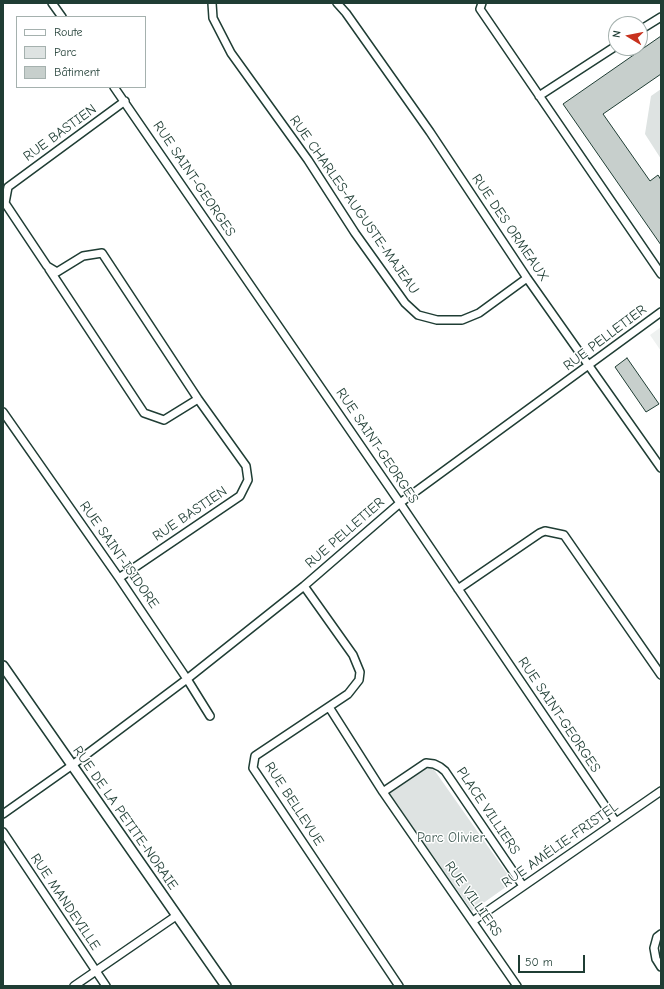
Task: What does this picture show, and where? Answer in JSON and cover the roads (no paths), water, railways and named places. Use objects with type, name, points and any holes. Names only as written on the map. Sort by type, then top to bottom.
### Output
[{"type":"street","points":[[52,3],[61,16]]},
{"type":"street","name":"RUE CHARLES-AUGUSTE-MAJEAU","points":[[212,3],[213,18],[231,53],[308,160],[355,233],[405,303],[418,315],[438,320],[462,320],[478,313],[527,278]]},
{"type":"street","name":"RUE DES ORMEAUX","points":[[336,3],[346,12],[430,132],[527,278],[661,468]]},
{"type":"street","points":[[482,3],[480,9],[661,274]]},
{"type":"street","points":[[648,25],[661,17]]},
{"type":"street","points":[[539,96],[608,51]]},
{"type":"street","name":"RUE SAINT-GEORGES","points":[[115,88],[400,503],[616,822]]},
{"type":"street","name":"RUE BASTIEN","points":[[125,102],[8,187],[5,203],[144,413],[164,420],[198,399]]},
{"type":"street","name":"RUE BASTIEN","points":[[48,266],[57,272],[83,256],[102,253],[198,399],[246,466],[248,480],[240,496],[119,578]]},
{"type":"street","name":"RUE PELLETIER","points":[[3,814],[71,766],[187,679],[304,586],[400,503],[590,366],[661,312]]},
{"type":"street","name":"RUE SAINT-ISIDORE","points":[[3,412],[119,578],[210,716]]},
{"type":"street","points":[[458,590],[540,533],[545,531],[564,535],[661,675]]},
{"type":"street","name":"RUE BELLEVUE","points":[[304,586],[353,655],[360,672],[359,680],[356,686],[329,707],[255,756],[253,768],[399,986]]},
{"type":"street","name":"RUE DE LA PETITE-NORAIE","points":[[3,666],[71,766],[226,986]]},
{"type":"street","name":"RUE VILLIERS","points":[[329,707],[383,792],[517,986]]},
{"type":"street","name":"PLACE VILLIERS","points":[[383,792],[426,763],[434,764],[446,771],[523,886]]},
{"type":"street","name":"RUE AMÉLIE-FRISTEL","points":[[473,921],[661,791]]},
{"type":"street","name":"RUE MANDEVILLE","points":[[3,832],[106,986]]},
{"type":"street","points":[[74,986],[176,916]]},
{"type":"street","points":[[661,934],[658,937],[654,948],[656,959],[661,967]]},
{"type":"park label","name":"Parc Olivier","points":[[451,838]]}]
